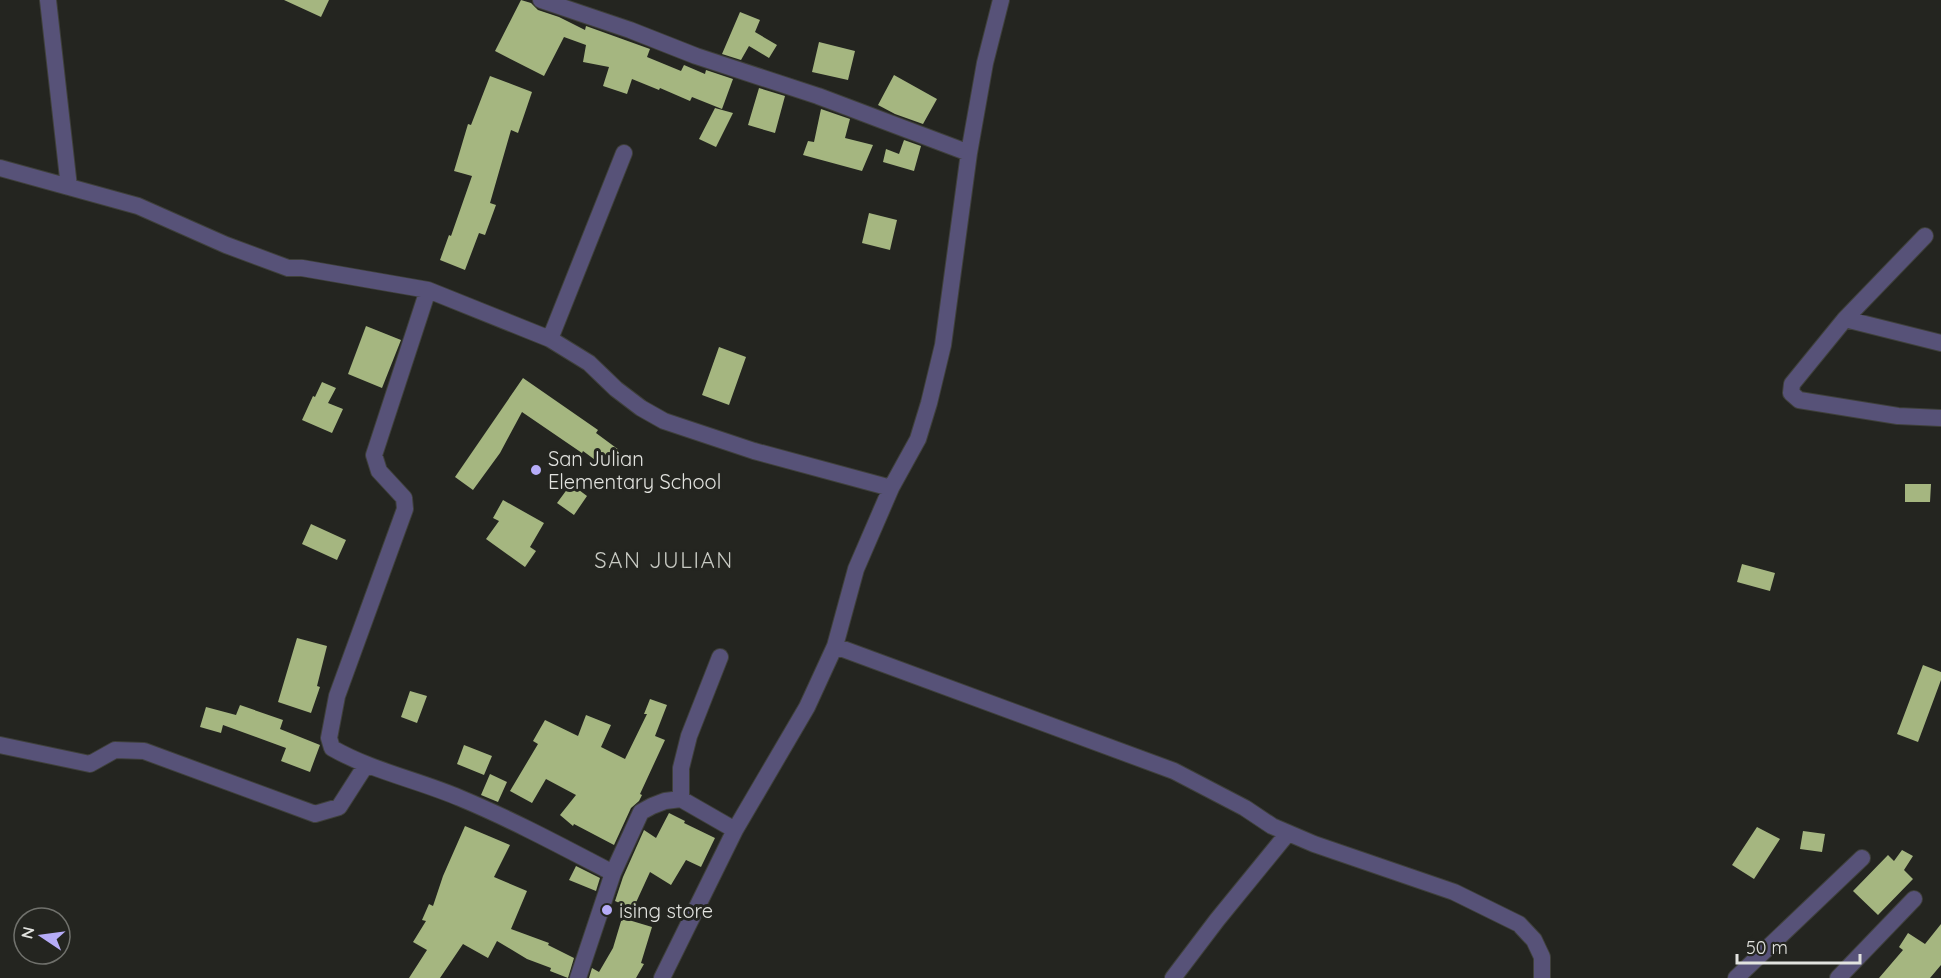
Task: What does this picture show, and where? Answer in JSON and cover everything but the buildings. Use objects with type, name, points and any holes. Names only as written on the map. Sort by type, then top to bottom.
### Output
[{"type":"street","points":[[48,0],[69,187]]},
{"type":"street","points":[[541,0],[630,30],[696,56],[818,96],[969,153]]},
{"type":"street","points":[[662,978],[735,830],[807,707],[835,646],[856,569],[891,488],[918,439],[943,345],[969,153],[985,63],[1001,0]]},
{"type":"street","points":[[550,339],[624,153]]},
{"type":"street","points":[[0,168],[138,206],[226,245],[288,268],[302,268],[428,290],[550,339],[589,363],[616,389],[641,408],[664,421],[754,451],[891,488]]},
{"type":"street","points":[[1925,236],[1845,319],[1792,384],[1791,393],[1799,400],[1898,416],[1941,418]]},
{"type":"street","points":[[428,290],[374,454],[379,471],[404,498],[405,509],[337,696],[329,738],[332,748],[366,765],[459,797],[486,809],[613,873]]},
{"type":"street","points":[[1845,319],[1941,343]]},
{"type":"street","points":[[835,646],[1174,771],[1288,833],[1454,892],[1519,924],[1534,940],[1542,957],[1542,978]]},
{"type":"street","points":[[681,799],[681,768],[689,736],[720,657]]},
{"type":"street","points":[[0,746],[90,764],[115,750],[144,751],[315,814],[339,807],[366,765]]},
{"type":"street","points":[[578,978],[613,873],[641,812],[665,801],[681,799],[735,830]]},
{"type":"street","points":[[1173,978],[1288,833]]},
{"type":"street","points":[[1736,978],[1862,858]]},
{"type":"street","points":[[1838,978],[1914,899]]},
{"type":"place","name":"San Julian Elementary School","points":[[536,470]]},
{"type":"place","name":"ising store","points":[[607,910]]},
{"type":"district","name":"SAN JULIAN","points":[[664,560]]}]
